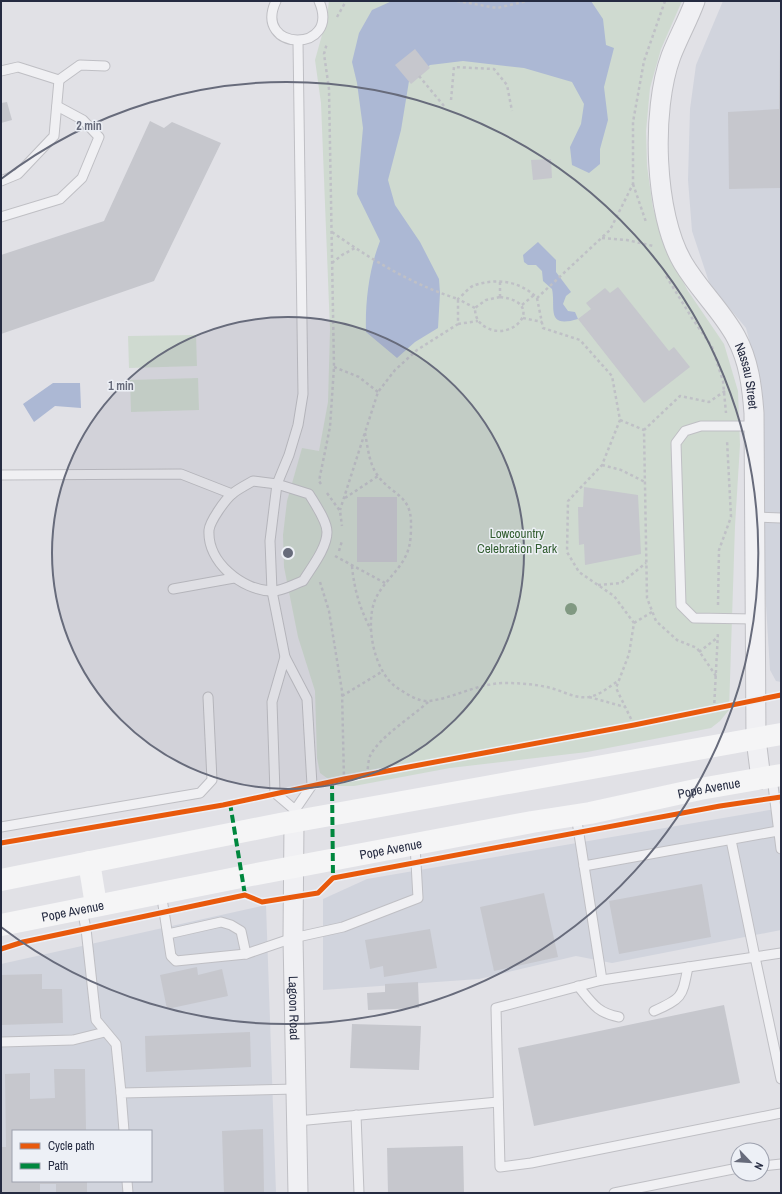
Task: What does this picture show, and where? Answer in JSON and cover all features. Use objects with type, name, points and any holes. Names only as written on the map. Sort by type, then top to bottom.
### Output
[{"type":"main road","points":[[1,880],[294,816],[781,734]]},
{"type":"main road","name":"Pope Avenue","points":[[1,925],[89,906],[295,866],[576,815],[700,789],[771,777]]},
{"type":"main road","points":[[89,862],[89,906]]},
{"type":"street","name":"Nassau Street","points":[[695,1],[670,57],[663,90],[657,142],[666,217],[674,244],[682,262],[736,338],[751,377],[754,426],[753,518],[756,739],[771,777]]},
{"type":"street","name":"Lagoon Road","points":[[294,816],[295,866],[293,938],[298,1193]]},
{"type":"lane","points":[[276,1],[272,17],[274,26],[279,33],[286,38],[298,42],[307,40],[317,32],[322,25],[324,17],[320,1]]},
{"type":"lane","points":[[285,657],[272,702],[275,793],[294,816],[312,785],[307,699],[285,657],[272,591],[270,541],[277,484],[289,455],[298,425],[303,394],[298,42]]},
{"type":"lane","points":[[59,80],[80,65],[105,66]]},
{"type":"lane","points":[[1,71],[18,67],[59,80]]},
{"type":"lane","points":[[1,181],[18,174],[54,136],[59,80]]},
{"type":"lane","points":[[1,217],[60,199],[82,178],[99,137],[83,120],[57,106]]},
{"type":"lane","points":[[754,426],[702,426],[685,431],[676,443],[681,605],[694,618],[754,619]]},
{"type":"lane","points":[[1,475],[181,474],[232,494]]},
{"type":"lane","points":[[253,481],[277,484],[310,494],[320,513],[327,532],[321,552],[303,581],[272,591],[252,586],[234,578],[216,559],[211,545],[209,529],[219,511],[232,494],[253,481]]},
{"type":"lane","points":[[753,518],[781,518]]},
{"type":"lane","points":[[173,589],[234,578]]},
{"type":"lane","points":[[1,827],[200,793],[212,780],[208,697]]},
{"type":"lane","points":[[771,777],[781,849]]},
{"type":"lane","points":[[576,815],[602,980]]},
{"type":"lane","points":[[584,866],[778,831]]},
{"type":"lane","points":[[731,840],[781,1079]]},
{"type":"lane","points":[[162,892],[171,956],[176,961],[246,954],[293,938],[343,927],[418,898],[415,845]]},
{"type":"lane","points":[[89,906],[86,929],[96,1020],[116,1044],[124,1130]]},
{"type":"lane","points":[[168,934],[221,922],[231,925],[241,931],[246,954]]},
{"type":"lane","points":[[781,953],[602,980],[496,1008],[500,1167],[531,1163],[781,1113]]},
{"type":"lane","points":[[654,1011],[672,1003],[683,993],[688,967]]},
{"type":"lane","points":[[578,986],[596,1008],[606,1015],[619,1017]]},
{"type":"lane","points":[[1,1042],[74,1040],[105,1032]]},
{"type":"lane","points":[[121,1093],[296,1089]]},
{"type":"lane","points":[[297,1121],[498,1102]]},
{"type":"lane","points":[[356,1115],[359,1193]]},
{"type":"lane","points":[[770,1165],[781,1164]]},
{"type":"lane","points":[[614,1193],[730,1170]]},
{"type":"lane","points":[[127,1182],[128,1193]]},
{"type":"path","points":[[333,23],[346,1]]},
{"type":"path","points":[[457,1],[497,8],[527,1]]},
{"type":"path","points":[[537,298],[610,230],[634,184],[633,122],[644,61],[665,1]]},
{"type":"path","points":[[327,41],[324,54],[329,89],[334,367],[330,426],[319,481],[340,511],[343,530]]},
{"type":"path","points":[[451,100],[454,68],[494,69],[507,85],[512,111]]},
{"type":"path","points":[[419,76],[444,106]]},
{"type":"path","points":[[331,231],[373,260],[403,278],[458,299],[476,308]]},
{"type":"path","points":[[602,238],[627,240],[653,246]]},
{"type":"path","points":[[332,263],[342,255],[356,248]]},
{"type":"path","points":[[458,299],[474,286],[506,281],[524,286],[537,298],[543,328],[580,340],[612,376],[620,420],[602,466],[568,501],[567,552],[579,572],[614,596],[634,623],[629,654],[616,688],[634,725]]},
{"type":"path","points":[[500,282],[500,296]]},
{"type":"path","points":[[522,306],[534,295]]},
{"type":"path","points":[[500,296],[511,298],[522,306],[524,310],[523,318],[518,325],[504,331],[490,330],[482,325],[475,317],[476,308],[486,300],[500,296]]},
{"type":"path","points":[[458,299],[458,324]]},
{"type":"path","points":[[523,318],[542,322]]},
{"type":"path","points":[[692,318],[712,347],[715,354],[724,386],[727,426],[731,517],[719,550],[718,638],[714,709]]},
{"type":"path","points":[[340,511],[378,392],[396,370],[417,350],[458,324],[478,321]]},
{"type":"path","points":[[334,367],[359,377],[378,392]]},
{"type":"path","points":[[620,420],[644,430]]},
{"type":"path","points":[[365,433],[370,463],[386,486],[403,497],[411,510],[409,547],[398,567],[385,583],[375,601],[372,632],[373,647],[378,665],[392,684],[409,696],[428,701]]},
{"type":"path","points":[[602,466],[621,470],[645,482]]},
{"type":"path","points":[[344,499],[378,476]]},
{"type":"path","points":[[332,562],[342,546],[342,538]]},
{"type":"path","points":[[335,556],[385,583]]},
{"type":"path","points":[[598,585],[621,583],[647,563]]},
{"type":"path","points":[[352,566],[353,582],[361,610],[372,632]]},
{"type":"path","points":[[322,578],[319,584],[329,611],[342,696],[344,779]]},
{"type":"path","points":[[634,623],[652,612]]},
{"type":"path","points":[[699,652],[718,638]]},
{"type":"path","points":[[342,696],[382,671]]},
{"type":"path","points":[[589,697],[604,691],[618,681]]},
{"type":"path","points":[[367,775],[370,756],[385,737],[411,717],[428,701],[474,687],[496,683],[523,683],[551,688],[575,696],[589,697],[625,707]]},
{"type":"path","points":[[707,710],[721,708]]},
{"type":"path","points":[[626,726],[641,723]]},
{"type":"path","points":[[359,776],[375,773]]},
{"type":"path","points":[[312,785],[351,777]]},
{"type":"shaded area","points":[[723,1],[781,1],[781,682],[776,681],[770,670],[763,557],[765,479],[758,373],[746,328],[710,285],[692,231],[688,180],[690,109],[696,65]]},
{"type":"shaded area","points":[[781,808],[781,930],[612,963],[576,956],[479,979],[323,990],[323,899],[367,879]]},
{"type":"shaded area","points":[[266,905],[276,1193],[1,1193],[1,964]]},
{"type":"green space","name":"Lowcountry Celebration Park","points":[[329,1],[682,1],[661,49],[650,88],[646,131],[647,166],[653,208],[668,253],[688,291],[724,344],[738,391],[740,445],[735,526],[729,710],[720,721],[711,728],[587,752],[450,768],[354,786],[338,786],[320,773],[317,758],[315,691],[298,637],[284,567],[283,535],[287,501],[302,448],[319,451],[328,402],[330,330],[321,103],[315,60],[327,17]]},
{"type":"green space","points":[[196,335],[197,366],[129,368],[128,336]]},
{"type":"green space","points":[[198,378],[199,410],[131,412],[130,380]]},
{"type":"water","points":[[392,1],[591,1],[603,19],[606,45],[614,48],[604,87],[608,120],[600,149],[600,164],[589,173],[572,165],[570,147],[581,124],[584,104],[572,82],[524,68],[463,61],[430,65],[409,81],[401,130],[388,180],[395,205],[420,242],[439,279],[440,293],[438,328],[415,342],[397,358],[366,332],[368,286],[380,241],[357,194],[363,128],[357,83],[352,62],[359,33],[372,10]]},
{"type":"water","points":[[538,242],[556,260],[556,272],[571,292],[566,296],[563,304],[568,311],[575,312],[578,319],[561,321],[556,319],[553,309],[552,289],[543,281],[542,271],[536,265],[528,265],[524,262],[523,255]]},
{"type":"water","points":[[53,383],[80,383],[81,408],[55,406],[34,422],[23,404]]},
{"type":"building","points":[[780,43],[781,188],[729,189],[728,112],[779,109]]},
{"type":"building","points":[[415,49],[430,68],[411,84],[395,65]]},
{"type":"building","points":[[7,102],[12,120],[1,123],[1,103]]},
{"type":"building","points":[[150,121],[164,128],[172,122],[221,143],[154,281],[1,334],[1,255],[104,221]]},
{"type":"building","points":[[551,159],[552,178],[533,180],[531,160]]},
{"type":"building","points":[[618,287],[669,351],[674,347],[690,367],[644,403],[578,319],[591,309],[586,303],[605,288],[610,293]]},
{"type":"building","points":[[584,487],[638,495],[641,554],[585,565],[584,544],[579,545],[578,507],[583,507]]},
{"type":"building","points":[[357,497],[397,497],[397,562],[357,562]]},
{"type":"building","points":[[702,884],[711,937],[619,954],[609,901]]},
{"type":"building","points":[[544,893],[558,957],[494,971],[480,907]]},
{"type":"building","points":[[430,929],[437,968],[384,977],[383,966],[370,969],[365,940]]},
{"type":"building","points":[[197,967],[198,975],[222,969],[228,996],[167,1009],[160,975]]},
{"type":"building","points":[[42,974],[42,989],[62,989],[63,1023],[1,1025],[1,975]]},
{"type":"building","points":[[418,982],[419,1008],[368,1010],[367,993],[385,992],[385,984]]},
{"type":"building","points":[[724,1005],[740,1083],[534,1126],[518,1048]]},
{"type":"building","points":[[352,1024],[421,1026],[419,1070],[350,1068]]},
{"type":"building","points":[[250,1032],[251,1067],[146,1072],[145,1036]]},
{"type":"building","points":[[54,1069],[85,1069],[86,1130],[12,1130],[12,1182],[87,1182],[87,1193],[56,1193],[56,1184],[40,1184],[40,1193],[1,1193],[1,1147],[6,1147],[5,1074],[30,1073],[30,1099],[55,1098]]},
{"type":"building","points":[[263,1129],[264,1193],[224,1193],[222,1131]]},
{"type":"building","points":[[463,1146],[464,1193],[388,1193],[387,1148]]},
{"type":"marked path","points":[[332,781],[333,878]]},
{"type":"marked path","points":[[230,803],[245,895]]},
{"type":"cycle path","points":[[1,843],[223,805],[344,779],[634,725],[781,695]]},
{"type":"cycle path","points":[[1,949],[23,942],[245,895],[262,902],[318,893],[333,878],[720,806],[781,797]]}]
